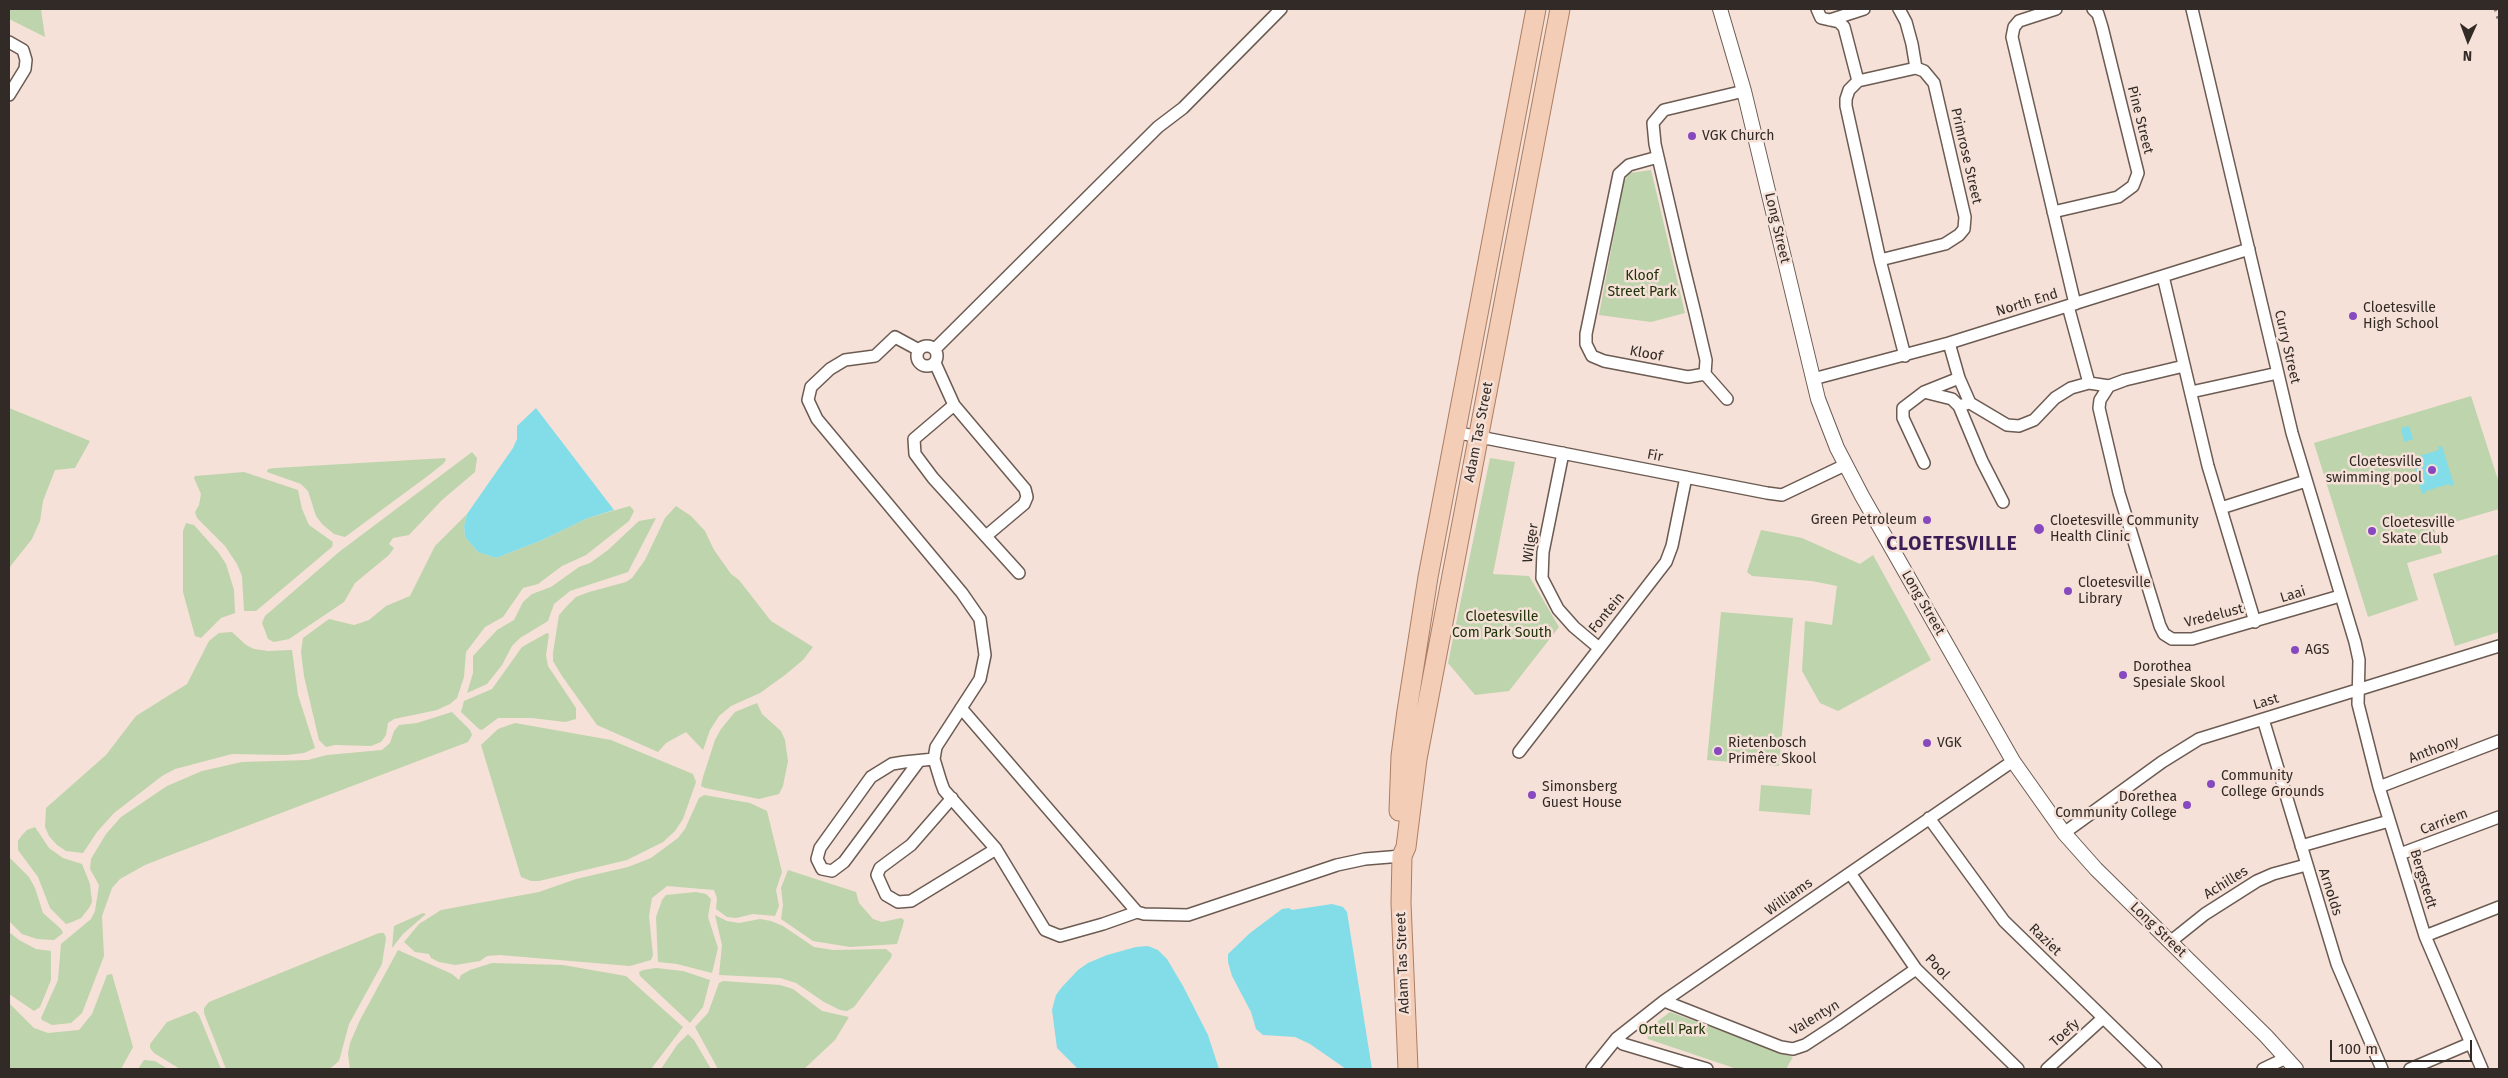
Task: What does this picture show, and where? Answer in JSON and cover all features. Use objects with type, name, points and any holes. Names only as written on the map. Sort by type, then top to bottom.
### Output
[{"type":"main road","name":"Adam Tas Street","points":[[1402,856],[1398,849],[1402,756],[1406,720],[1454,432],[1536,9]]},
{"type":"main road","name":"Adam Tas Street","points":[[1408,1069],[1401,902],[1402,856],[1406,847],[1417,758],[1560,9]]},
{"type":"street","points":[[935,349],[1158,127],[1183,108],[1281,9]]},
{"type":"street","name":"Long Street","points":[[1720,9],[1744,91],[1813,379],[1826,422],[1845,465],[2013,761],[2064,833],[2096,869],[2296,1069]]},
{"type":"street","points":[[1817,9],[1821,18],[1844,27],[1858,81]]},
{"type":"street","points":[[1830,20],[1864,9]]},
{"type":"street","points":[[1899,9],[1906,22],[1916,68],[1858,81],[1849,90],[1846,106],[1880,260],[1905,356]]},
{"type":"street","points":[[2056,9],[2019,21],[2014,27],[2012,37],[2053,212],[2089,383]]},
{"type":"street","name":"Pine Street","points":[[2053,212],[2118,197],[2133,186],[2138,173],[2102,27],[2098,14],[2093,9]]},
{"type":"street","name":"Curry Street","points":[[2192,9],[2292,433],[2359,660],[2359,690]]},
{"type":"street","points":[[9,42],[23,50],[26,60],[25,70],[9,95]]},
{"type":"street","name":"Primrose Street","points":[[1880,260],[1945,244],[1959,235],[1964,228],[1965,217],[1934,83],[1924,71],[1916,68]]},
{"type":"street","points":[[1727,399],[1705,374],[1706,360],[1658,157],[1653,123],[1664,110],[1744,91]]},
{"type":"street","name":"Kloof","points":[[1658,157],[1628,165],[1619,174],[1586,334],[1586,344],[1592,356],[1604,361],[1688,377],[1705,374]]},
{"type":"street","name":"North End","points":[[1813,379],[1949,343],[2249,249]]},
{"type":"street","name":"Vredelust","points":[[2109,386],[2100,400],[2100,416],[2119,493],[2164,634],[2172,639],[2192,639],[2255,622],[2221,508],[2163,276]]},
{"type":"street","points":[[919,350],[895,337],[875,356],[845,360],[830,369],[811,387],[808,400],[817,419],[962,593],[980,619],[984,636],[985,655],[980,679],[936,747],[934,759],[944,790],[996,849],[1045,930],[1060,936],[1137,912],[1158,916],[1188,915],[1337,865],[1365,859],[1402,856]]},
{"type":"street","points":[[1949,343],[1982,462],[2003,502]]},
{"type":"street","points":[[919,350],[928,346],[935,349]]},
{"type":"street","points":[[935,349],[937,356],[935,363],[954,405],[1021,484],[1027,497],[1024,504],[986,536]]},
{"type":"street","points":[[919,350],[917,357],[920,364],[927,366],[935,363]]},
{"type":"street","points":[[1924,392],[1952,399],[2007,424],[2019,426],[2034,420],[2062,392],[2089,383],[2109,386],[2125,380],[2184,366]]},
{"type":"street","points":[[2191,392],[2278,373]]},
{"type":"street","points":[[1924,463],[1903,418],[1902,411],[1907,403],[1924,392],[1959,378]]},
{"type":"street","points":[[954,405],[914,439],[915,454],[933,478],[1019,573]]},
{"type":"street","name":"Fir","points":[[1454,432],[1782,494],[1845,465]]},
{"type":"street","name":"Wilger","points":[[1563,453],[1543,552],[1542,578],[1558,609],[1574,627],[1599,648]]},
{"type":"street","name":"Fontein","points":[[1519,752],[1666,562],[1672,546],[1686,477]]},
{"type":"street","points":[[2221,508],[2306,481]]},
{"type":"street","name":"Laai","points":[[2255,622],[2340,596]]},
{"type":"street","name":"Last","points":[[2064,833],[2162,762],[2199,739],[2499,646]]},
{"type":"street","name":"Bergstedt","points":[[2359,690],[2358,704],[2379,787],[2425,936],[2482,1069]]},
{"type":"street","points":[[961,708],[1137,912]]},
{"type":"street","name":"Arnolds","points":[[2263,719],[2337,964],[2382,1069]]},
{"type":"street","name":"Anthony","points":[[2379,787],[2499,741]]},
{"type":"street","points":[[920,761],[844,862],[832,871],[822,869],[817,859],[820,848],[871,777],[892,764],[934,759]]},
{"type":"street","name":"Williams","points":[[1592,1069],[1617,1038],[1664,1001],[2013,761]]},
{"type":"street","points":[[952,798],[911,845],[880,868],[877,875],[886,895],[898,902],[911,901],[996,849]]},
{"type":"street","name":"Carriem","points":[[2400,854],[2499,817]]},
{"type":"street","name":"Raziet","points":[[1929,818],[2004,921],[2156,1069]]},
{"type":"street","points":[[2301,846],[2389,821]]},
{"type":"street","name":"Achilles","points":[[2170,942],[2205,914],[2257,881],[2273,874],[2306,866]]},
{"type":"street","name":"Pool","points":[[1850,873],[1916,969],[2018,1069]]},
{"type":"street","points":[[2425,936],[2499,907]]},
{"type":"street","name":"Valentyn","points":[[1664,1001],[1782,1047],[1794,1049],[1805,1045],[1916,969]]},
{"type":"street","name":"Toefy","points":[[2047,1069],[2103,1018]]},
{"type":"street","points":[[1617,1038],[1623,1044],[1707,1069]]},
{"type":"street","points":[[2410,1069],[2470,1043]]},
{"type":"street","points":[[2263,1069],[2286,1058]]},
{"type":"green space","points":[[9,9],[41,9],[45,37],[9,19]]},
{"type":"green space","name":"Kloof Street Park","points":[[1651,170],[1685,313],[1651,322],[1599,315],[1624,181],[1630,173]]},
{"type":"green space","points":[[2471,396],[2499,483],[2499,509],[2434,528],[2442,553],[2407,563],[2418,600],[2368,617],[2314,443]]},
{"type":"green space","points":[[9,408],[90,441],[75,468],[55,470],[43,501],[40,521],[32,539],[9,568]]},
{"type":"green space","points":[[472,452],[477,458],[475,472],[442,500],[409,535],[393,538],[389,544],[394,548],[389,555],[355,583],[344,602],[289,639],[274,642],[268,639],[262,623],[265,616],[339,552]]},
{"type":"green space","points":[[445,458],[444,463],[429,475],[345,537],[334,534],[322,524],[316,516],[308,491],[301,484],[267,472],[268,469],[275,468]]},
{"type":"green space","name":"Cloetesville Com Park South","points":[[1490,458],[1515,462],[1493,574],[1529,576],[1559,627],[1509,691],[1475,695],[1448,663]]},
{"type":"green space","points":[[244,472],[298,490],[302,509],[309,525],[333,542],[332,547],[256,611],[244,611],[242,576],[237,564],[225,546],[197,518],[195,512],[199,505],[201,494],[194,478],[195,476]]},
{"type":"green space","points":[[630,506],[634,511],[629,521],[586,555],[562,566],[538,584],[523,588],[503,617],[485,627],[466,652],[464,677],[457,698],[450,704],[437,710],[394,719],[388,723],[386,735],[381,742],[371,746],[335,745],[326,747],[319,740],[304,676],[301,652],[303,638],[329,619],[354,625],[369,620],[386,606],[410,596],[435,546],[467,514],[464,526],[465,537],[478,552],[496,558],[540,541],[588,518]]},
{"type":"green space","points":[[676,506],[691,516],[705,531],[714,550],[731,574],[739,580],[771,621],[813,647],[803,660],[785,675],[760,693],[731,706],[719,716],[710,730],[703,750],[686,732],[666,743],[658,752],[597,725],[562,676],[553,661],[553,653],[559,615],[576,597],[626,582],[632,578],[645,560],[665,518]]},
{"type":"green space","points":[[656,518],[628,572],[570,591],[554,604],[548,621],[520,638],[512,646],[502,665],[487,684],[467,693],[473,673],[473,656],[497,630],[514,620],[523,602],[532,594],[551,587],[579,567],[590,563],[608,550],[639,521]]},
{"type":"green space","points":[[186,523],[194,525],[218,552],[226,564],[234,590],[235,613],[221,618],[201,638],[195,636],[183,592],[183,531]]},
{"type":"green space","points":[[1761,530],[1802,538],[1860,564],[1873,555],[1931,660],[1838,711],[1820,703],[1802,671],[1805,621],[1832,625],[1837,586],[1812,581],[1752,576],[1747,572]]},
{"type":"green space","points":[[2499,554],[2499,632],[2455,646],[2433,574]]},
{"type":"green space","points":[[1721,612],[1793,618],[1779,766],[1707,760]]},
{"type":"green space","points":[[232,632],[246,645],[254,649],[268,651],[292,650],[298,695],[315,748],[304,753],[286,755],[232,754],[175,769],[162,776],[114,813],[97,832],[83,853],[66,851],[57,845],[49,836],[45,827],[46,808],[106,755],[136,716],[187,684],[209,641],[219,633]]},
{"type":"green space","points":[[547,633],[549,634],[546,655],[548,666],[576,708],[576,719],[565,722],[532,718],[498,718],[482,730],[479,729],[461,712],[464,701],[492,689],[522,647]]},
{"type":"green space","points":[[757,703],[762,714],[781,731],[785,740],[788,761],[783,786],[779,794],[759,799],[701,786],[715,740],[721,729],[735,712]]},
{"type":"green space","points":[[452,712],[470,730],[472,735],[468,742],[145,865],[120,879],[112,888],[102,916],[104,956],[82,1013],[71,1023],[52,1025],[42,1020],[41,1018],[58,980],[61,944],[91,919],[95,911],[99,885],[90,869],[91,859],[106,834],[121,817],[167,786],[202,771],[242,762],[308,760],[327,755],[382,750],[390,743],[394,731],[399,725],[417,723]]},
{"type":"green space","points":[[515,723],[611,740],[693,774],[696,782],[683,819],[675,831],[663,842],[627,860],[539,881],[531,881],[521,877],[481,745],[498,729]]},
{"type":"green space","points":[[1761,785],[1812,789],[1810,815],[1759,811]]},
{"type":"green space","points":[[704,795],[750,803],[767,811],[782,872],[776,890],[779,906],[775,916],[753,914],[736,918],[727,917],[716,909],[717,898],[714,890],[667,886],[652,898],[649,916],[653,955],[651,960],[630,966],[500,955],[487,956],[480,961],[455,965],[439,962],[431,958],[429,954],[415,952],[404,942],[419,924],[441,910],[539,892],[576,879],[628,867],[651,858],[678,838],[685,829],[699,798]]},
{"type":"green space","points":[[35,827],[49,848],[63,858],[82,864],[90,884],[92,902],[81,918],[66,924],[50,908],[38,877],[18,850],[18,841],[22,835],[27,830]]},
{"type":"green space","points":[[9,857],[29,877],[35,888],[43,913],[61,929],[63,933],[54,940],[37,939],[22,934],[9,921]]},
{"type":"green space","points":[[788,870],[856,892],[859,903],[873,919],[882,922],[901,918],[904,920],[897,944],[850,947],[813,941],[781,919],[783,905],[781,888]]},
{"type":"green space","points":[[696,892],[706,894],[711,899],[708,917],[718,948],[712,973],[677,964],[658,962],[656,917],[662,900],[666,895]]},
{"type":"green space","points":[[423,913],[426,914],[403,934],[392,948],[394,926]]},
{"type":"green space","points":[[715,915],[727,921],[739,923],[760,919],[771,921],[783,926],[814,947],[833,950],[886,949],[892,954],[891,958],[854,1007],[847,1011],[840,1010],[824,1002],[796,983],[780,978],[719,975],[722,945]]},
{"type":"green space","points":[[9,932],[36,949],[51,951],[51,980],[40,1007],[34,1011],[9,994]]},
{"type":"green space","points":[[379,933],[384,933],[386,938],[382,964],[349,1024],[339,1061],[327,1069],[226,1069],[204,1013],[204,1008],[209,1002]]},
{"type":"green space","points":[[398,950],[452,974],[459,980],[461,975],[470,970],[492,963],[563,965],[626,976],[683,1027],[651,1069],[350,1069],[348,1054],[350,1043],[360,1020]]},
{"type":"green space","points":[[656,968],[683,971],[710,980],[703,1007],[690,1023],[640,976],[639,972],[643,970]]},
{"type":"green space","points":[[112,974],[133,1047],[121,1069],[9,1069],[9,1003],[34,1028],[48,1033],[79,1030],[92,1014],[107,975]]},
{"type":"green space","points":[[723,981],[780,985],[793,989],[822,1011],[849,1017],[835,1040],[804,1069],[718,1069],[695,1027],[708,1013],[719,983]]},
{"type":"green space","points":[[195,1011],[199,1015],[221,1069],[180,1069],[154,1053],[150,1048],[150,1044],[167,1022]]},
{"type":"green space","name":"Ortell Park","points":[[1670,1012],[1793,1057],[1786,1069],[1737,1069],[1648,1039],[1646,1030]]},
{"type":"green space","points":[[688,1034],[694,1040],[711,1069],[661,1069],[677,1045]]},
{"type":"green space","points":[[144,1060],[155,1061],[168,1069],[138,1069]]},
{"type":"water","points":[[536,408],[614,510],[588,518],[540,541],[496,558],[478,552],[465,537],[464,526],[467,514],[513,448],[517,439],[517,426]]},
{"type":"water","points":[[2409,426],[2413,439],[2404,442],[2401,428]]},
{"type":"water","name":"Cloetesville swimming pool","points":[[2442,446],[2454,485],[2450,486],[2449,484],[2422,494],[2411,456],[2415,455],[2416,457],[2439,450],[2438,447]]},
{"type":"water","points":[[1332,904],[1343,907],[1347,912],[1372,1069],[1346,1069],[1310,1044],[1295,1037],[1263,1035],[1256,1029],[1251,1012],[1232,976],[1228,962],[1228,954],[1250,933],[1282,909],[1289,908],[1292,910]]},
{"type":"water","points":[[1148,946],[1158,950],[1167,959],[1183,986],[1208,1035],[1219,1069],[1078,1069],[1057,1048],[1052,1010],[1056,995],[1062,987],[1078,970],[1088,963],[1107,955],[1136,947]]},
{"type":"railway","points":[[2495,9],[2499,22]]},
{"type":"place","name":"VGK Church","points":[[1692,136]]},
{"type":"place","name":"Cloetesville High School","points":[[2353,316]]},
{"type":"place","name":"Cloetesville swimming pool","points":[[2432,470]]},
{"type":"place","name":"Green Petroleum","points":[[1927,520]]},
{"type":"place","name":"Cloetesville Community Health Clinic","points":[[2039,529]]},
{"type":"place","name":"Cloetesville Skate Club","points":[[2372,531]]},
{"type":"place","name":"Cloetesville Library","points":[[2068,591]]},
{"type":"place","name":"AGS","points":[[2295,650]]},
{"type":"place","name":"Dorothea Spesiale Skool","points":[[2123,675]]},
{"type":"place","name":"VGK","points":[[1927,743]]},
{"type":"place","name":"Rietenbosch Primêre Skool","points":[[1718,751]]},
{"type":"place","name":"Community College Grounds","points":[[2211,784]]},
{"type":"place","name":"Simonsberg Guest House","points":[[1532,795]]},
{"type":"place","name":"Dorethea Community College","points":[[2187,805]]},
{"type":"district","name":"CLOETESVILLE","points":[[1952,545]]}]
